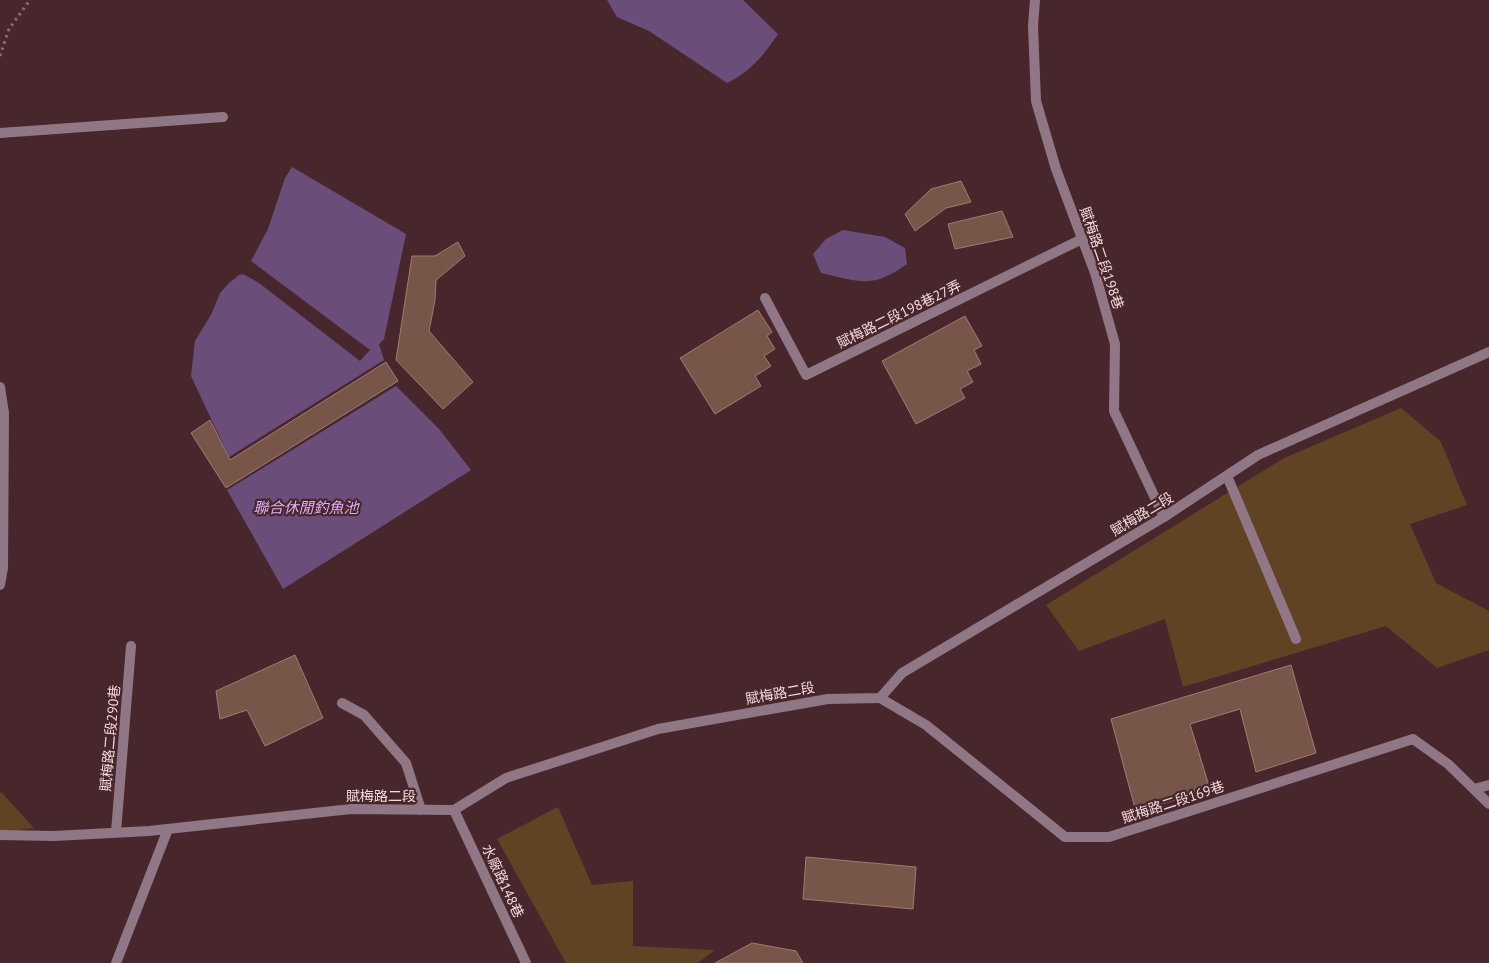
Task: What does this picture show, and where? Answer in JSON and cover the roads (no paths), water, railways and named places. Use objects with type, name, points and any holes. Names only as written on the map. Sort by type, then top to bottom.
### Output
[{"type":"street","name":"賦梅路二段198巷","points":[[1035,0],[1033,26],[1036,101],[1056,168],[1095,273],[1116,344],[1114,411],[1164,517]]},
{"type":"street","points":[[0,133],[223,117]]},
{"type":"street","name":"賦梅路二段198巷27弄","points":[[765,298],[806,375],[1082,239]]},
{"type":"street","name":"賦梅路二段","points":[[0,835],[54,836],[168,829],[351,809],[454,810],[506,778],[658,729],[828,699],[880,698],[902,673],[1164,517],[1258,455],[1489,352]]},
{"type":"street","points":[[0,387],[4,413],[3,568],[0,585]]},
{"type":"street","points":[[1227,476],[1296,639]]},
{"type":"street","name":"賦梅路二段290巷","points":[[116,832],[131,646]]},
{"type":"street","name":"賦梅路二段169巷","points":[[880,698],[926,725],[1065,837],[1109,837],[1413,739],[1448,764],[1489,804]]},
{"type":"street","points":[[342,703],[364,715],[406,763],[421,810]]},
{"type":"street","points":[[1474,789],[1489,785]]},
{"type":"street","name":"水廠路148巷","points":[[454,810],[526,963]]},
{"type":"street","points":[[116,963],[168,829]]},
{"type":"water","points":[[607,0],[743,0],[778,34],[756,62],[743,74],[727,83],[649,31],[617,17]]},
{"type":"water","points":[[292,167],[406,234],[384,339],[379,344],[384,360],[229,457],[191,376],[195,341],[211,315],[220,293],[239,275],[243,274],[259,283],[360,361],[370,350],[251,261],[268,229],[285,178]]},
{"type":"water","points":[[843,230],[885,237],[905,248],[907,264],[884,277],[866,281],[857,281],[821,273],[813,254],[826,239]]},
{"type":"water","name":"聯合休閒釣魚池","points":[[396,386],[439,429],[471,470],[283,589],[227,490]]}]
